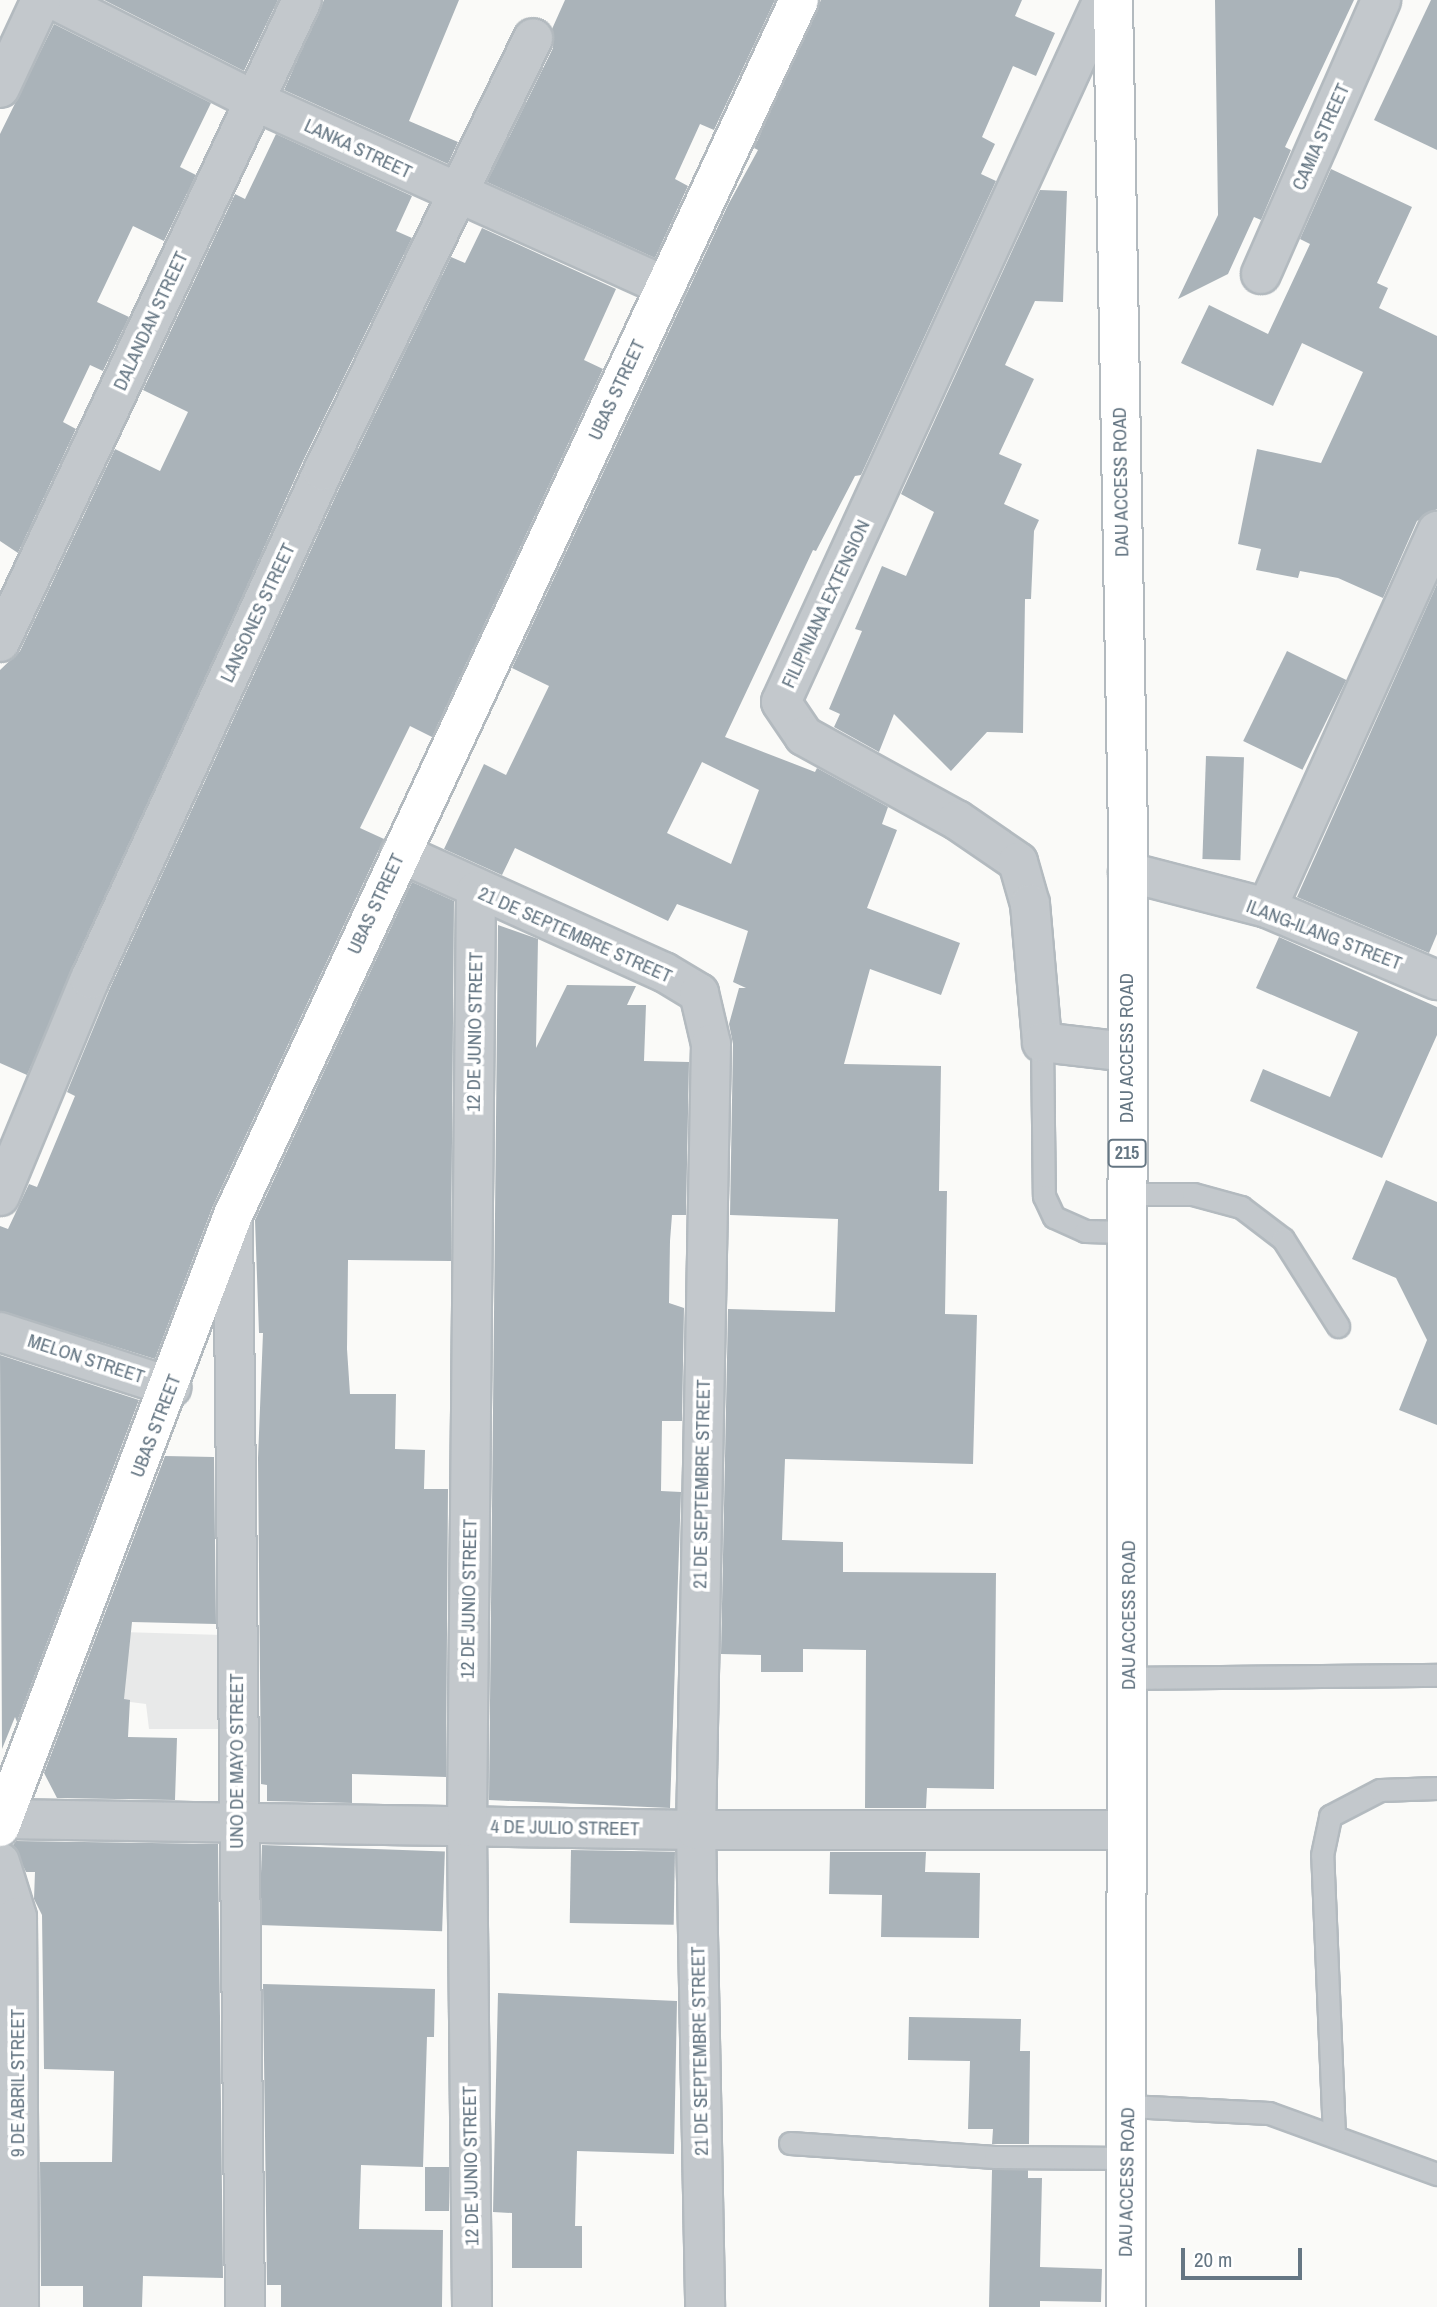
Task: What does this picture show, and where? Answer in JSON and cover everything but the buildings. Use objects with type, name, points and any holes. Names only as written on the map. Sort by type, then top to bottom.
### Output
[{"type":"main road","name":"UBAS STREET","points":[[1,1823],[171,1387],[233,1214],[799,0]]},
{"type":"main road","name":"DAU ACCESS ROAD","points":[[1113,0],[1128,872],[1130,1678],[1126,2307]]},
{"type":"street","points":[[0,88],[41,0]]},
{"type":"street","name":"LANKA STREET","points":[[55,0],[255,101],[456,195],[666,287]]},
{"type":"street","name":"DALANDAN STREET","points":[[0,642],[302,0]]},
{"type":"street","name":"FILIPINIANA EXTENSION","points":[[1042,1042],[1030,904],[1018,862],[957,820],[804,736],[781,702],[1103,0]]},
{"type":"street","name":"CAMIA STREET","points":[[1261,274],[1381,0]]},
{"type":"street","name":"LANSONES STREET","points":[[0,1196],[90,979],[456,195],[533,38]]},
{"type":"street","points":[[1266,908],[1437,531]]},
{"type":"street","name":"21 DE SEPTEMBRE STREET","points":[[400,853],[476,891],[664,972],[699,993],[711,1044],[696,1830],[705,2307]]},
{"type":"street","name":"ILANG-ILANG STREET","points":[[1128,872],[1266,908],[1437,980]]},
{"type":"street","name":"12 DE JUNIO STREET","points":[[472,2307],[467,1827],[476,891]]},
{"type":"street","points":[[1042,1042],[1127,1052]]},
{"type":"street","name":"UNO DE MAYO STREET","points":[[233,1214],[237,1821],[245,2307]]},
{"type":"street","name":"MELON STREET","points":[[0,1332],[171,1387]]},
{"type":"street","name":"4 DE JULIO STREET","points":[[1,1823],[237,1821],[696,1830],[1127,1830]]},
{"type":"street","name":"9 DE ABRIL STREET","points":[[0,1862],[16,1917],[19,2307]]},
{"type":"lane","points":[[1042,1042],[1044,1196],[1054,1217],[1085,1231],[1127,1232]]},
{"type":"lane","points":[[1128,1194],[1192,1194],[1241,1207],[1283,1239],[1338,1326]]},
{"type":"lane","points":[[1130,1678],[1437,1675]]},
{"type":"lane","points":[[1334,2136],[1322,1855],[1331,1816],[1381,1790],[1437,1788]]},
{"type":"lane","points":[[1128,2106],[1269,2113],[1437,2174]]},
{"type":"lane","points":[[790,2143],[995,2157],[1126,2158]]},
{"type":"shaded area","points":[[122,1632],[222,1635],[218,1729],[149,1729],[146,1704],[107,1699]]}]
